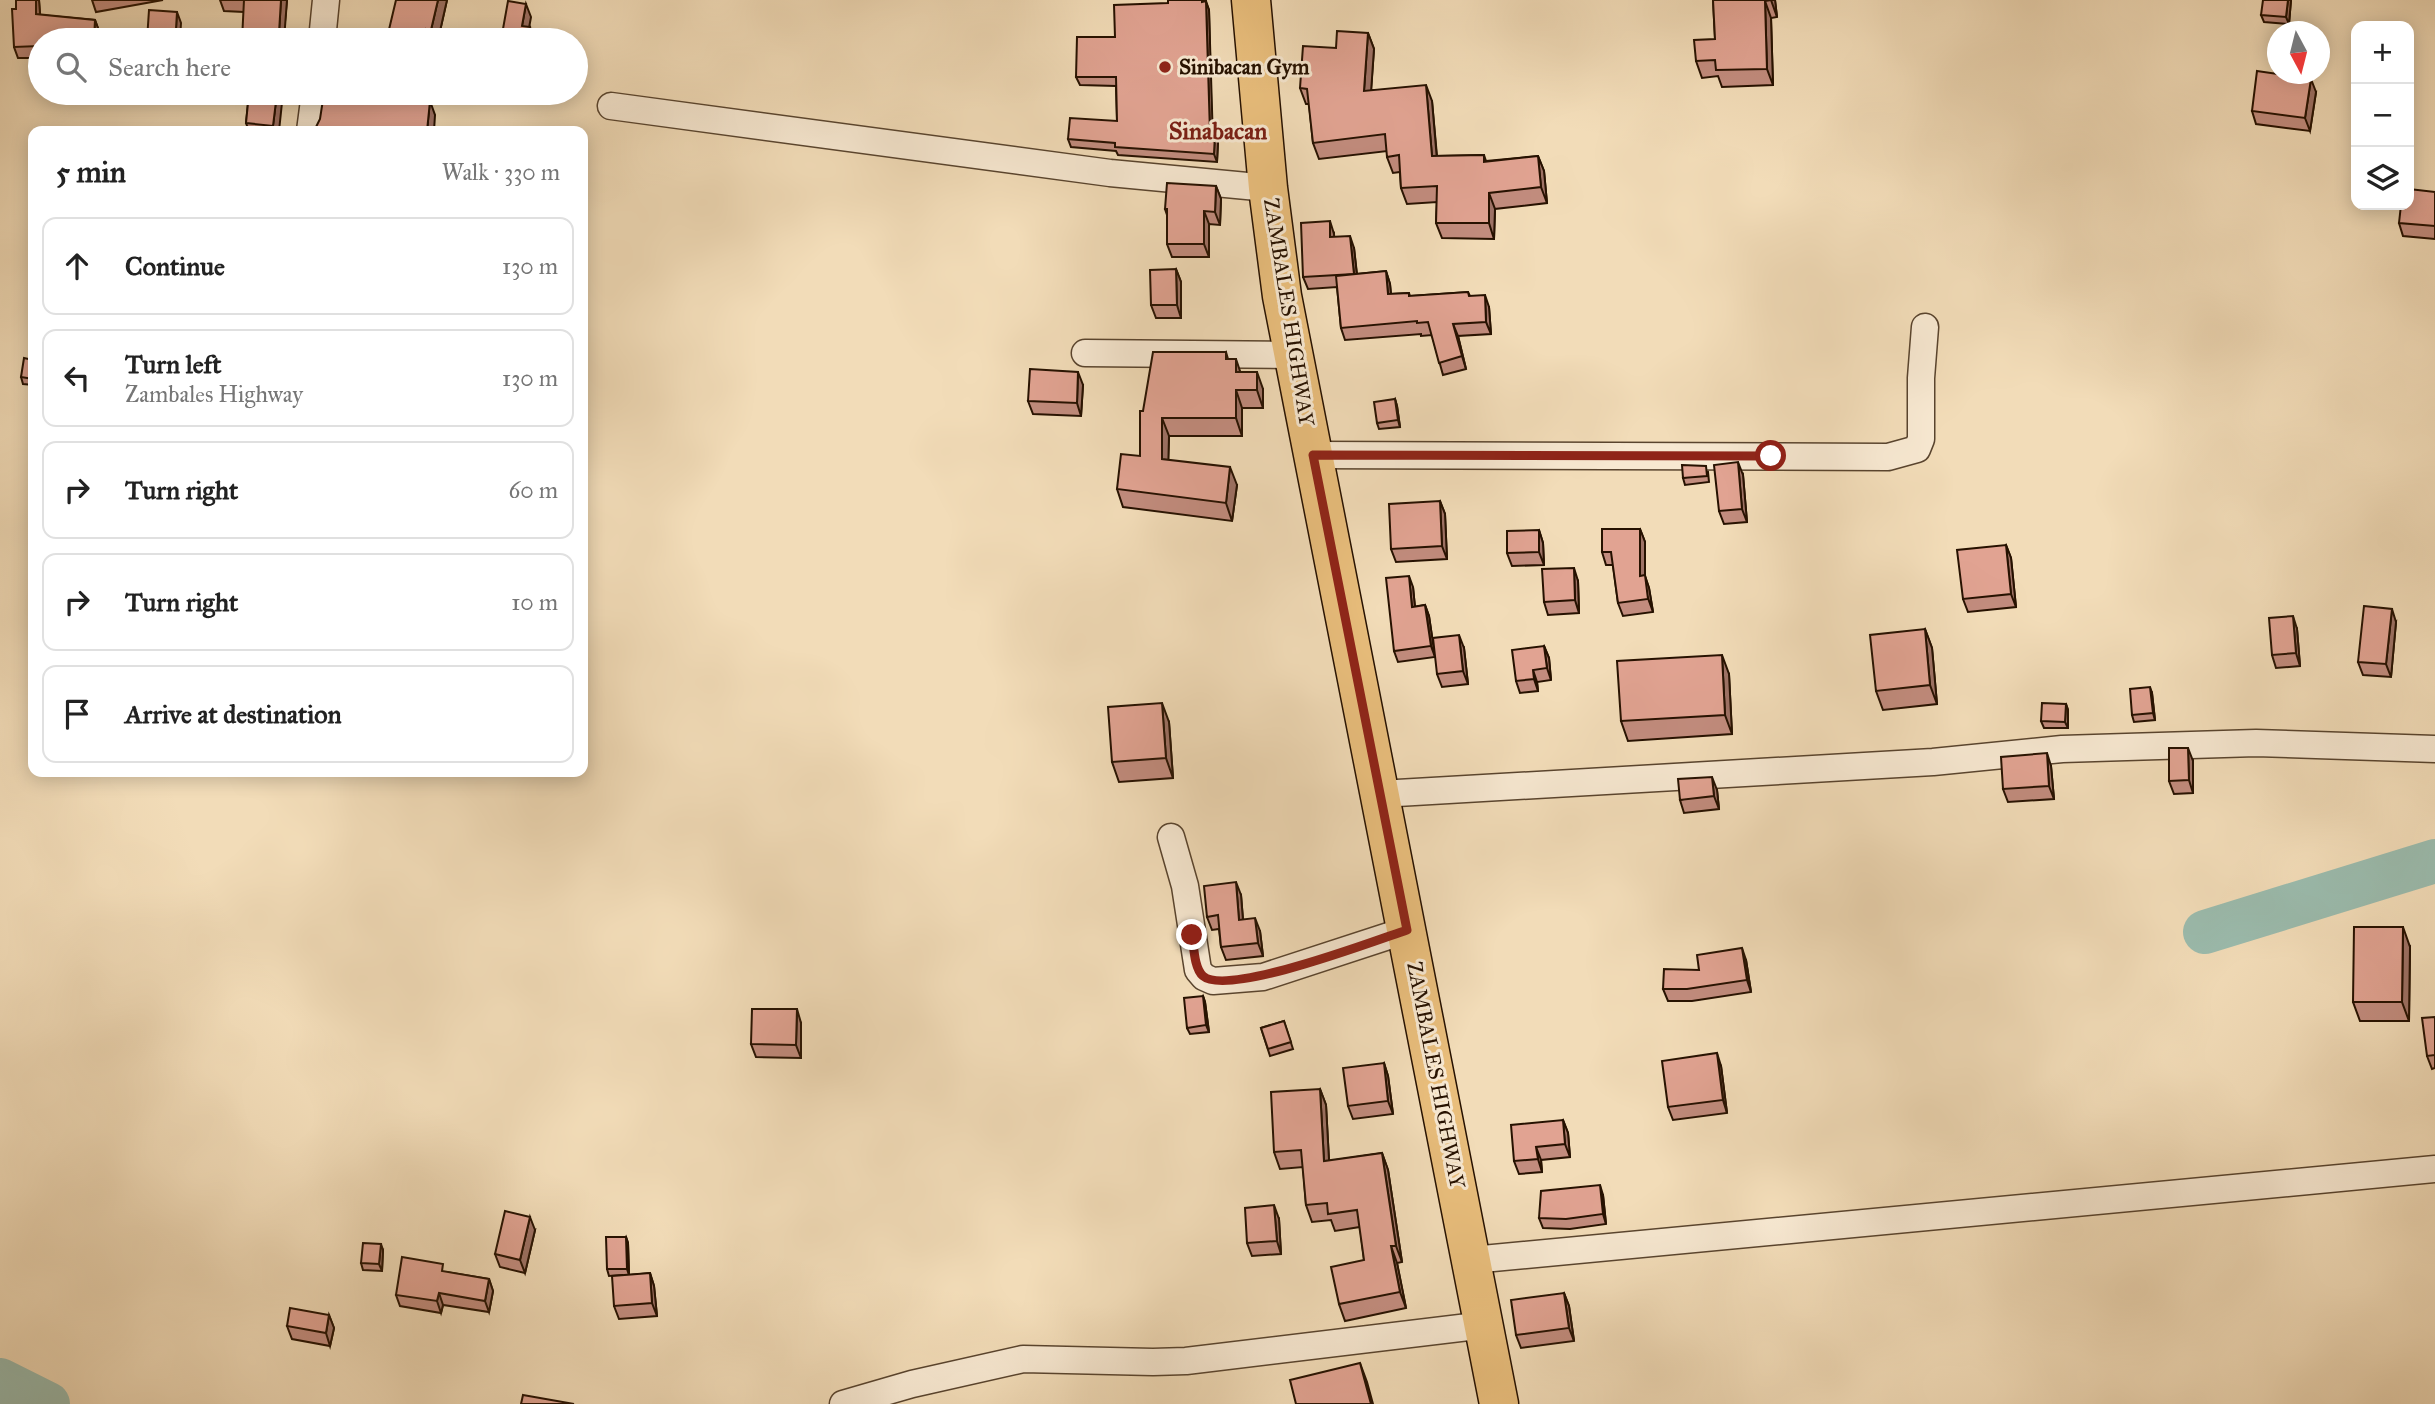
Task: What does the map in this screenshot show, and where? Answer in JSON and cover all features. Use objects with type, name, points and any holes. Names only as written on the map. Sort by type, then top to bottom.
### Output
[{"type":"main road","name":"ZAMBALES HIGHWAY","points":[[1251,0],[1268,188],[1282,296],[1499,1404]]},
{"type":"street","points":[[323,28],[326,0]]},
{"type":"street","points":[[311,126],[313,105]]},
{"type":"street","points":[[611,106],[1110,173],[1268,188]]},
{"type":"street","points":[[1313,455],[1888,457],[1917,449],[1921,439],[1921,378],[1925,327]]},
{"type":"street","points":[[1085,353],[1294,355]]},
{"type":"street","points":[[1380,794],[1933,762],[2062,749],[2256,743],[2435,749]]},
{"type":"street","points":[[1171,837],[1185,886],[1198,970],[1213,981],[1263,977],[1407,930]]},
{"type":"street","points":[[1472,1260],[2435,1169]]},
{"type":"street","points":[[843,1404],[912,1384],[1023,1359],[1153,1362],[1186,1360],[1485,1325]]},
{"type":"building","points":[[16,0],[36,0],[36,14],[95,20],[95,28],[28,28],[28,46],[14,47],[12,9],[16,9]]},
{"type":"building","points":[[244,0],[281,0],[279,28],[243,28]]},
{"type":"building","points":[[396,0],[438,0],[431,28],[389,28]]},
{"type":"building","name":"Sinibacan Gym","points":[[1168,0],[1206,1],[1210,133],[1215,134],[1214,154],[1115,147],[1115,143],[1068,139],[1070,118],[1117,121],[1116,77],[1076,77],[1077,37],[1115,37],[1114,5],[1168,3]]},
{"type":"building","points":[[1713,0],[1771,0],[1765,1],[1767,69],[1716,70],[1715,60],[1696,61],[1694,40],[1715,39]]},
{"type":"building","points":[[2263,0],[2288,0],[2286,17],[2261,15]]},
{"type":"building","points":[[508,1],[526,4],[522,26],[530,28],[503,28]]},
{"type":"building","points":[[149,10],[177,12],[176,28],[148,28]]},
{"type":"building","points":[[1337,31],[1368,33],[1364,91],[1426,85],[1432,156],[1484,155],[1484,162],[1538,156],[1541,187],[1489,193],[1489,223],[1436,223],[1437,186],[1401,188],[1399,155],[1387,157],[1385,134],[1313,143],[1307,89],[1300,88],[1303,46],[1336,48]]},
{"type":"building","points":[[2257,71],[2267,72],[2267,84],[2310,84],[2305,118],[2252,111]]},
{"type":"building","points":[[248,105],[276,105],[273,126],[246,123]]},
{"type":"building","points":[[322,105],[430,105],[428,126],[316,126]]},
{"type":"building","points":[[1167,183],[1216,186],[1215,212],[1204,211],[1204,244],[1167,244]]},
{"type":"building","points":[[2414,190],[2435,192],[2435,226],[2399,223],[2400,210],[2414,210]]},
{"type":"building","points":[[1330,221],[1330,237],[1350,236],[1354,274],[1303,277],[1301,223]]},
{"type":"building","points":[[1176,269],[1177,305],[1151,305],[1150,270]]},
{"type":"building","points":[[1386,271],[1388,294],[1409,293],[1409,296],[1468,292],[1469,296],[1485,295],[1486,322],[1453,324],[1462,356],[1439,363],[1428,322],[1341,328],[1336,276]]},
{"type":"building","points":[[1153,352],[1226,352],[1226,359],[1236,359],[1236,372],[1257,372],[1257,390],[1236,390],[1236,418],[1162,418],[1162,459],[1230,467],[1226,503],[1117,489],[1121,454],[1140,456],[1140,411],[1143,411]]},
{"type":"building","points":[[24,358],[28,359],[28,378],[21,377]]},
{"type":"building","points":[[1030,369],[1078,372],[1077,403],[1028,401]]},
{"type":"building","points":[[1395,399],[1398,420],[1377,423],[1374,402]]},
{"type":"building","points":[[1738,462],[1742,509],[1719,511],[1714,465]]},
{"type":"building","points":[[1682,465],[1706,466],[1707,476],[1683,478]]},
{"type":"building","points":[[1440,501],[1442,546],[1391,549],[1389,504]]},
{"type":"building","points":[[1602,529],[1640,529],[1640,576],[1645,575],[1648,599],[1618,603],[1611,552],[1602,552]]},
{"type":"building","points":[[1539,530],[1539,552],[1507,553],[1507,531]]},
{"type":"building","points":[[2006,545],[2011,594],[1963,599],[1957,550]]},
{"type":"building","points":[[1574,568],[1575,600],[1544,602],[1542,569]]},
{"type":"building","points":[[1409,576],[1412,607],[1425,605],[1431,646],[1394,651],[1386,578]]},
{"type":"building","points":[[2364,606],[2392,609],[2386,664],[2358,662]]},
{"type":"building","points":[[2293,616],[2296,653],[2272,655],[2269,618]]},
{"type":"building","points":[[1925,629],[1930,685],[1876,691],[1870,635]]},
{"type":"building","points":[[1459,635],[1463,671],[1437,674],[1433,638]]},
{"type":"building","points":[[1544,646],[1547,668],[1533,670],[1534,679],[1516,681],[1512,650]]},
{"type":"building","points":[[1722,655],[1725,715],[1621,721],[1617,661]]},
{"type":"building","points":[[2150,687],[2153,713],[2132,715],[2130,689]]},
{"type":"building","points":[[1162,703],[1166,758],[1112,762],[1108,707]]},
{"type":"building","points":[[2042,703],[2066,704],[2065,722],[2041,721]]},
{"type":"building","points":[[2169,748],[2188,748],[2189,780],[2169,781]]},
{"type":"building","points":[[2047,753],[2049,786],[2003,789],[2001,757]]},
{"type":"building","points":[[1712,777],[1714,796],[1680,800],[1678,779]]},
{"type":"building","points":[[1236,882],[1239,920],[1255,918],[1258,943],[1221,947],[1218,915],[1207,917],[1204,886]]},
{"type":"building","points":[[2354,927],[2403,927],[2402,1002],[2353,1002]]},
{"type":"building","points":[[1742,948],[1747,980],[1687,989],[1663,989],[1664,969],[1699,970],[1697,955]]},
{"type":"building","points":[[1203,996],[1206,1025],[1187,1028],[1184,998]]},
{"type":"building","points":[[752,1009],[797,1009],[796,1045],[751,1044]]},
{"type":"building","points":[[2435,1017],[2435,1055],[2427,1056],[2422,1018]]},
{"type":"building","points":[[1284,1021],[1291,1042],[1268,1049],[1261,1028]]},
{"type":"building","points":[[1717,1053],[1723,1100],[1668,1107],[1662,1061]]},
{"type":"building","points":[[1384,1063],[1388,1101],[1348,1106],[1343,1068]]},
{"type":"building","points":[[1320,1089],[1324,1161],[1382,1153],[1396,1246],[1391,1246],[1400,1292],[1339,1304],[1331,1267],[1364,1260],[1357,1210],[1328,1214],[1327,1203],[1306,1205],[1301,1150],[1274,1152],[1271,1092]]},
{"type":"building","points":[[1563,1120],[1565,1144],[1536,1147],[1538,1159],[1514,1161],[1511,1125]]},
{"type":"building","points":[[1600,1185],[1603,1214],[1566,1219],[1539,1218],[1541,1191]]},
{"type":"building","points":[[1274,1205],[1277,1241],[1247,1243],[1245,1208]]},
{"type":"building","points":[[505,1211],[530,1217],[520,1260],[495,1254]]},
{"type":"building","points":[[606,1237],[626,1237],[627,1269],[607,1269]]},
{"type":"building","points":[[363,1243],[381,1244],[379,1264],[361,1263]]},
{"type":"building","points":[[402,1257],[443,1264],[442,1271],[489,1279],[485,1301],[439,1293],[437,1301],[396,1295]]},
{"type":"building","points":[[650,1273],[652,1303],[614,1306],[612,1276]]},
{"type":"building","points":[[1564,1293],[1569,1328],[1516,1335],[1511,1300]]},
{"type":"building","points":[[290,1308],[329,1315],[326,1333],[287,1326]]},
{"type":"building","points":[[1360,1363],[1371,1404],[1296,1404],[1290,1380]]},
{"type":"building","points":[[523,1395],[574,1404],[521,1404]]},
{"type":"waterway","points":[[2205,932],[2435,861]]},
{"type":"waterway","points":[[0,1380],[48,1404]]},
{"type":"place","name":"Sinibacan Gym","points":[[1165,67]]},
{"type":"district","name":"Sinabacan","points":[[1218,131]]},
{"type":"route","points":[[1192,935],[1198,970],[1213,981],[1227,982],[1263,977],[1407,930],[1313,455],[1771,456]]}]
